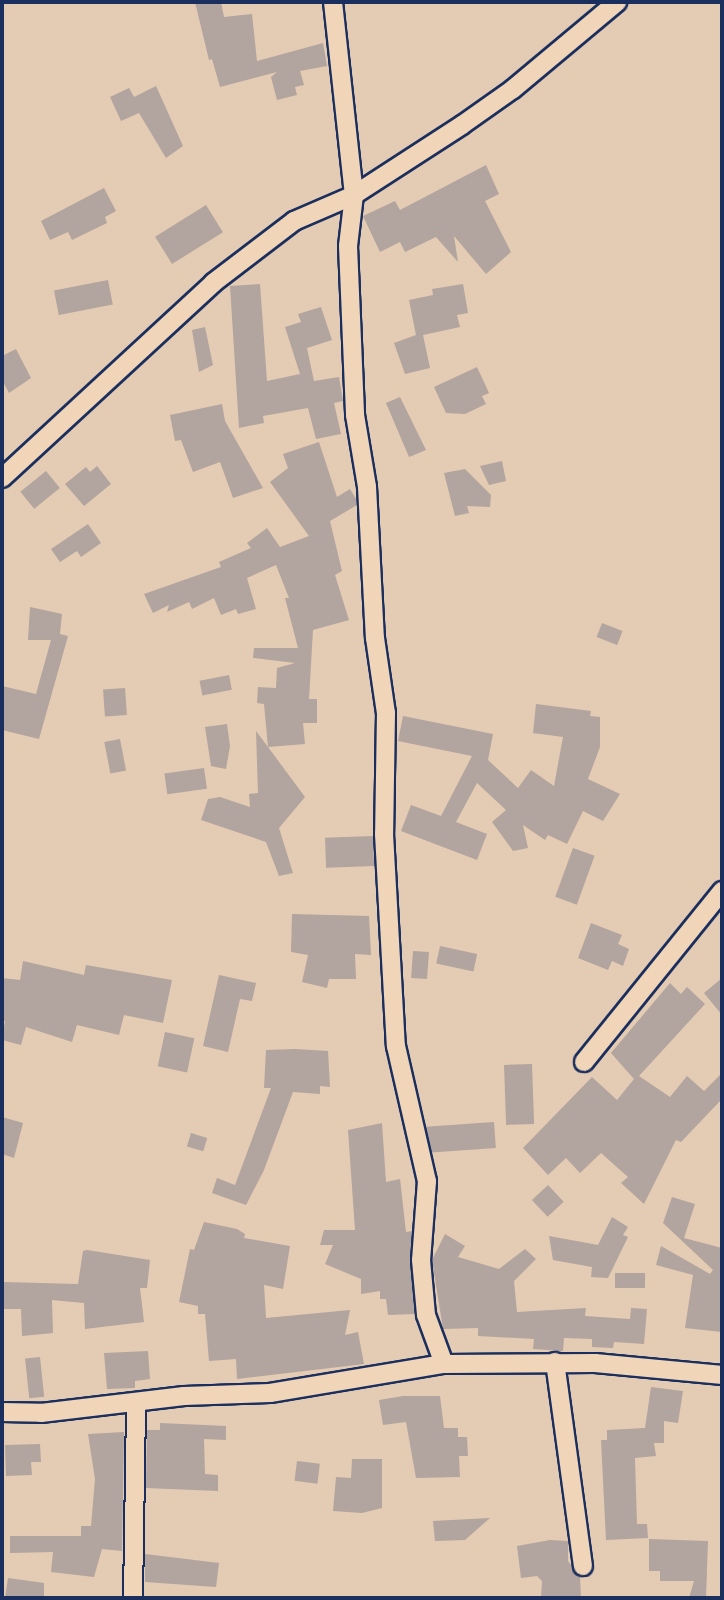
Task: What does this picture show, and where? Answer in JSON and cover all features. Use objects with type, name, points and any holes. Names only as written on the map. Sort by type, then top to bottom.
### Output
[{"type":"street","points":[[333,2],[354,195],[348,246],[355,415],[367,487],[375,638],[386,713],[384,834],[396,1046],[427,1181],[421,1260],[426,1315],[444,1364]]},
{"type":"street","points":[[2,478],[213,283],[294,221],[354,195],[513,89],[617,2]]},
{"type":"street","points":[[584,1062],[722,891]]},
{"type":"street","points":[[555,1362],[583,1566]]},
{"type":"street","points":[[2,1412],[136,1405],[184,1396],[270,1393],[351,1382],[444,1364],[555,1362],[722,1375]]},
{"type":"street","points":[[133,1598],[136,1405]]},
{"type":"building","points":[[195,2],[221,2],[224,17],[252,14],[257,61],[323,43],[327,66],[300,71],[304,85],[295,87],[297,95],[277,100],[271,77],[277,72],[220,87],[212,59],[209,60]]},
{"type":"building","points":[[156,86],[183,146],[166,158],[139,113],[121,121],[110,97],[129,88],[134,97]]},
{"type":"building","points":[[486,165],[499,194],[485,201],[511,252],[486,274],[454,236],[458,262],[436,237],[405,252],[400,242],[380,252],[363,216],[395,201],[400,210]]},
{"type":"building","points":[[104,188],[116,211],[105,217],[107,223],[72,240],[68,232],[50,240],[41,221]]},
{"type":"building","points":[[206,205],[223,232],[172,264],[155,237]]},
{"type":"building","points":[[108,280],[113,305],[59,315],[54,290]]},
{"type":"building","points":[[260,284],[267,381],[300,374],[285,327],[301,322],[298,314],[321,307],[332,340],[307,348],[314,381],[339,377],[343,401],[334,403],[341,434],[316,439],[308,408],[263,416],[264,423],[239,428],[230,286]]},
{"type":"building","points":[[463,284],[468,313],[457,315],[460,327],[423,335],[430,368],[405,374],[394,343],[416,335],[409,300],[433,295],[432,289]]},
{"type":"building","points":[[205,327],[213,365],[199,372],[192,330]]},
{"type":"building","points":[[16,349],[31,378],[9,393],[2,380],[2,356]]},
{"type":"building","points":[[477,367],[489,393],[482,396],[486,404],[465,414],[446,413],[434,387]]},
{"type":"building","points":[[400,397],[426,450],[409,457],[386,403]]},
{"type":"building","points":[[222,404],[225,421],[263,488],[233,498],[220,462],[193,472],[181,440],[175,441],[170,415]]},
{"type":"building","points":[[319,442],[337,497],[350,489],[356,499],[357,505],[330,521],[342,571],[335,575],[349,620],[313,630],[309,699],[317,699],[317,723],[303,723],[305,744],[268,747],[264,704],[257,703],[258,687],[276,688],[277,668],[295,663],[253,658],[254,648],[298,648],[285,598],[289,598],[276,565],[247,578],[256,609],[238,614],[236,609],[221,615],[214,598],[192,609],[189,602],[167,612],[169,605],[153,613],[144,594],[221,567],[219,562],[251,548],[247,543],[267,528],[280,547],[309,536],[270,482],[288,468],[283,454]]},
{"type":"building","points":[[502,461],[506,481],[489,485],[480,466]]},
{"type":"building","points":[[97,466],[111,484],[84,506],[65,484],[86,467],[90,472]]},
{"type":"building","points":[[465,469],[491,495],[490,507],[467,506],[469,513],[455,516],[444,473]]},
{"type":"building","points":[[46,471],[60,488],[34,509],[20,492]]},
{"type":"building","points":[[88,524],[101,543],[81,557],[77,551],[60,562],[51,549]]},
{"type":"building","points":[[30,607],[62,614],[60,634],[68,636],[39,739],[2,730],[2,686],[36,694],[51,640],[28,640]]},
{"type":"building","points":[[602,623],[623,631],[617,645],[597,637]]},
{"type":"building","points":[[229,675],[232,690],[202,695],[200,681]]},
{"type":"building","points":[[125,688],[127,715],[105,716],[103,690]]},
{"type":"building","points":[[536,704],[591,711],[590,716],[600,717],[600,747],[588,779],[620,794],[603,821],[583,811],[567,844],[548,835],[545,840],[523,825],[528,848],[513,851],[492,822],[506,810],[477,783],[456,822],[487,834],[477,860],[401,831],[411,805],[441,816],[472,756],[398,741],[403,716],[493,734],[488,760],[518,788],[531,770],[554,786],[563,737],[533,733]]},
{"type":"building","points":[[227,724],[230,746],[226,769],[211,766],[205,727]]},
{"type":"building","points":[[256,731],[305,797],[279,828],[293,873],[279,876],[266,842],[201,820],[208,799],[220,797],[250,807],[249,794],[258,793]]},
{"type":"building","points":[[120,739],[126,770],[110,773],[104,742]]},
{"type":"building","points":[[204,768],[207,789],[167,794],[164,774]]},
{"type":"building","points":[[373,836],[374,866],[326,868],[325,838]]},
{"type":"building","points":[[573,848],[595,856],[577,905],[555,897]]},
{"type":"building","points":[[292,914],[369,916],[371,955],[355,954],[356,979],[329,979],[327,988],[302,982],[308,955],[291,952]]},
{"type":"building","points":[[591,923],[622,935],[618,944],[629,949],[623,966],[612,961],[608,970],[578,958]]},
{"type":"building","points":[[440,946],[477,954],[473,972],[436,964]]},
{"type":"building","points":[[413,951],[429,952],[427,979],[411,978]]},
{"type":"building","points":[[23,961],[84,975],[86,965],[172,980],[163,1023],[124,1015],[119,1035],[77,1025],[72,1042],[26,1027],[21,1045],[2,1040],[5,1021],[2,1021],[2,978],[20,980]]},
{"type":"building","points":[[219,975],[256,983],[252,1001],[240,999],[228,1052],[203,1046]]},
{"type":"building","points":[[722,978],[722,1015],[704,993]]},
{"type":"building","points":[[670,983],[681,994],[687,987],[705,1004],[639,1076],[670,1097],[687,1076],[704,1091],[722,1073],[722,1099],[681,1142],[676,1140],[644,1204],[621,1183],[628,1177],[601,1153],[580,1173],[566,1158],[548,1175],[523,1148],[592,1077],[617,1100],[634,1079],[611,1053]]},
{"type":"building","points":[[165,1032],[194,1038],[187,1072],[158,1066]]},
{"type":"building","points":[[266,1050],[328,1051],[330,1087],[320,1086],[320,1094],[293,1092],[264,1170],[246,1205],[212,1193],[217,1178],[235,1185],[271,1088],[264,1088]]},
{"type":"building","points":[[532,1064],[534,1124],[506,1125],[504,1065]]},
{"type":"building","points":[[2,1117],[23,1123],[14,1158],[2,1154]]},
{"type":"building","points":[[494,1122],[496,1148],[428,1153],[426,1127]]},
{"type":"building","points":[[382,1123],[386,1182],[400,1179],[406,1232],[412,1231],[414,1314],[388,1315],[386,1299],[380,1299],[380,1291],[361,1294],[361,1279],[325,1264],[333,1245],[320,1245],[324,1230],[355,1230],[348,1130]]},
{"type":"building","points":[[191,1133],[207,1138],[203,1151],[187,1146]]},
{"type":"building","points":[[548,1185],[564,1202],[548,1217],[532,1200]]},
{"type":"building","points":[[672,1197],[695,1204],[684,1238],[722,1248],[722,1332],[685,1328],[693,1275],[656,1265],[661,1246],[710,1274],[713,1270],[663,1223]]},
{"type":"building","points":[[612,1217],[628,1227],[623,1235],[628,1237],[608,1278],[591,1277],[592,1267],[553,1260],[549,1236],[598,1245]]},
{"type":"building","points":[[204,1222],[237,1229],[245,1234],[244,1238],[290,1246],[283,1289],[264,1285],[266,1318],[350,1310],[345,1335],[358,1332],[364,1364],[237,1379],[236,1359],[209,1361],[205,1314],[198,1314],[198,1306],[179,1302],[190,1249],[194,1250]]},
{"type":"building","points":[[445,1234],[465,1246],[458,1257],[499,1269],[525,1249],[536,1259],[514,1281],[517,1312],[586,1308],[585,1316],[630,1319],[631,1308],[647,1309],[644,1344],[614,1342],[613,1348],[592,1347],[592,1339],[564,1338],[563,1351],[533,1349],[534,1339],[478,1336],[478,1328],[443,1329],[432,1260]]},
{"type":"building","points":[[83,1251],[150,1260],[147,1288],[140,1288],[144,1322],[85,1329],[84,1303],[52,1300],[53,1333],[22,1336],[21,1309],[2,1309],[2,1282],[78,1284]]},
{"type":"building","points":[[615,1273],[645,1273],[645,1288],[615,1288]]},
{"type":"building","points":[[148,1351],[150,1379],[135,1381],[135,1388],[107,1389],[104,1353]]},
{"type":"building","points":[[40,1357],[44,1397],[29,1398],[25,1359]]},
{"type":"building","points":[[651,1387],[683,1391],[678,1423],[664,1421],[664,1443],[654,1443],[656,1456],[635,1458],[637,1524],[647,1524],[648,1538],[606,1540],[601,1440],[607,1440],[607,1430],[645,1428]]},
{"type":"building","points":[[403,1396],[440,1396],[444,1428],[458,1428],[458,1437],[467,1437],[468,1456],[459,1456],[460,1477],[416,1478],[406,1422],[383,1425],[379,1400]]},
{"type":"building","points":[[160,1423],[226,1426],[226,1440],[204,1439],[205,1474],[218,1475],[218,1491],[146,1488],[147,1430],[160,1430]]},
{"type":"building","points":[[124,1432],[122,1551],[102,1549],[94,1577],[51,1572],[53,1552],[10,1553],[10,1536],[81,1536],[81,1526],[91,1526],[95,1479],[88,1434]]},
{"type":"building","points":[[40,1444],[41,1462],[31,1462],[32,1475],[6,1476],[5,1445]]},
{"type":"building","points":[[352,1459],[382,1459],[382,1508],[362,1513],[333,1511],[336,1477],[351,1478]]},
{"type":"building","points":[[297,1461],[320,1464],[317,1484],[295,1481]]},
{"type":"building","points":[[490,1518],[465,1540],[435,1541],[433,1521]]},
{"type":"building","points":[[649,1539],[708,1541],[706,1598],[689,1598],[694,1581],[660,1581],[660,1571],[649,1571]]},
{"type":"building","points":[[550,1540],[568,1541],[568,1561],[580,1577],[581,1598],[541,1598],[542,1581],[537,1576],[521,1578],[517,1546]]},
{"type":"building","points":[[145,1554],[219,1563],[216,1587],[145,1582]]},
{"type":"building","points":[[8,1578],[44,1583],[44,1598],[5,1598]]}]
